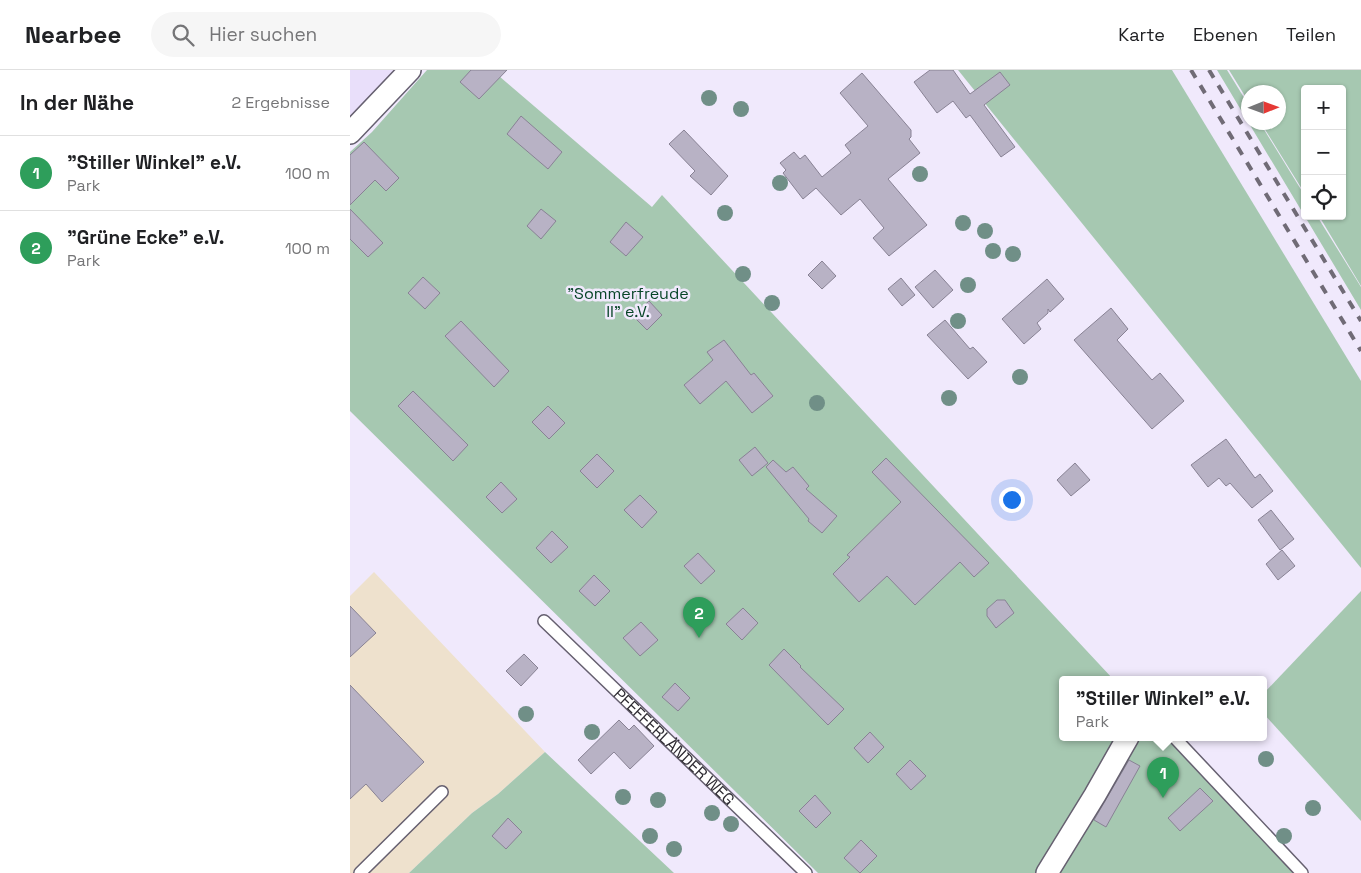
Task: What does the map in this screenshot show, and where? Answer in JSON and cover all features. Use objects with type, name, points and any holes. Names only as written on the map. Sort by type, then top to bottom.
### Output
[{"type":"street","points":[[350,132],[410,70]]},
{"type":"street","points":[[1047,873],[1126,741]]},
{"type":"lane","name":"PFEFFERLÄNDER WEG","points":[[544,621],[806,873]]},
{"type":"lane","points":[[1178,741],[1302,873]]},
{"type":"lane","points":[[360,873],[442,792]]},
{"type":"shaded area","points":[[350,70],[399,70],[350,118]]},
{"type":"shaded area","points":[[374,572],[545,752],[498,794],[472,813],[409,873],[350,873],[350,596]]},
{"type":"green space","name":"\"Sommerfreude II\" e.V.","points":[[427,70],[492,70],[652,207],[662,195],[1110,676],[1059,676],[1059,741],[1117,741],[1036,873],[818,873],[350,411],[350,152],[372,132]]},
{"type":"green space","points":[[958,70],[1172,70],[1361,381],[1361,568]]},
{"type":"green space","points":[[1217,70],[1227,70],[1241,93],[1241,110]]},
{"type":"green space","points":[[1229,70],[1361,70],[1361,286],[1321,220],[1346,220],[1346,85],[1301,85],[1301,188],[1265,130],[1286,130],[1286,85],[1241,85],[1241,90]]},
{"type":"green space","points":[[1253,130],[1264,130],[1301,190],[1301,210]]},
{"type":"green space","points":[[1307,220],[1319,220],[1361,287],[1361,310]]},
{"type":"green space","points":[[1361,591],[1361,821],[1267,717],[1267,690]]},
{"type":"green space","points":[[1136,741],[1169,741],[1294,873],[1058,873]]},
{"type":"green space","points":[[545,752],[674,873],[409,873],[472,813],[498,794]]},
{"type":"building","points":[[471,70],[507,70],[479,99],[460,82]]},
{"type":"building","points":[[930,70],[953,70],[970,94],[1000,72],[1010,85],[984,105],[1015,147],[1001,157],[970,115],[966,118],[953,101],[937,113],[914,82]]},
{"type":"building","points":[[862,73],[911,130],[911,137],[909,139],[920,153],[888,179],[927,225],[889,256],[873,238],[884,228],[860,199],[841,215],[816,188],[803,199],[783,173],[786,170],[780,163],[794,152],[800,159],[805,155],[822,177],[851,153],[845,145],[868,126],[840,93]]},
{"type":"building","points":[[521,116],[562,152],[548,169],[507,134]]},
{"type":"building","points":[[684,130],[728,176],[711,195],[690,176],[695,171],[669,144]]},
{"type":"building","points":[[364,142],[399,178],[386,191],[375,180],[350,205],[350,155]]},
{"type":"building","points":[[350,209],[383,243],[368,257],[350,239]]},
{"type":"building","points":[[541,209],[556,221],[541,239],[527,226]]},
{"type":"building","points":[[626,222],[643,237],[626,256],[610,242]]},
{"type":"building","points":[[822,261],[836,276],[822,289],[808,275]]},
{"type":"building","points":[[935,270],[953,290],[933,308],[915,287]]},
{"type":"building","points":[[423,277],[440,293],[425,309],[408,293]]},
{"type":"building","points":[[901,278],[915,295],[902,306],[888,289]]},
{"type":"building","points":[[1047,279],[1064,299],[1050,312],[1048,309],[1048,313],[1037,323],[1041,329],[1024,344],[1002,319]]},
{"type":"building","points":[[649,301],[662,315],[647,330],[633,316]]},
{"type":"building","points":[[1111,308],[1128,329],[1117,340],[1152,380],[1160,373],[1184,401],[1152,429],[1074,340]]},
{"type":"building","points":[[945,320],[970,349],[973,347],[987,362],[968,379],[927,335]]},
{"type":"building","points":[[461,321],[509,371],[494,387],[445,336]]},
{"type":"building","points":[[724,340],[751,375],[754,373],[773,396],[752,413],[726,381],[700,404],[684,385],[713,360],[707,352]]},
{"type":"building","points":[[413,391],[468,445],[453,461],[398,406]]},
{"type":"building","points":[[548,406],[565,423],[549,439],[532,422]]},
{"type":"building","points":[[1226,439],[1255,478],[1260,474],[1273,491],[1252,508],[1230,483],[1226,486],[1219,478],[1208,487],[1191,465]]},
{"type":"building","points":[[755,447],[768,463],[752,476],[739,460]]},
{"type":"building","points":[[597,454],[614,471],[597,488],[580,471]]},
{"type":"building","points":[[886,458],[989,563],[974,577],[960,562],[915,605],[887,576],[859,602],[833,574],[850,557],[847,555],[901,502],[872,472]]},
{"type":"building","points":[[773,460],[786,472],[793,467],[809,486],[806,489],[837,516],[822,533],[808,521],[809,519],[766,467]]},
{"type":"building","points":[[1075,463],[1090,480],[1071,496],[1057,480]]},
{"type":"building","points":[[501,482],[517,499],[502,513],[486,497]]},
{"type":"building","points":[[640,495],[657,512],[642,528],[624,510]]},
{"type":"building","points":[[1271,510],[1294,539],[1280,550],[1258,520]]},
{"type":"building","points":[[552,531],[568,547],[551,563],[536,548]]},
{"type":"building","points":[[1282,550],[1295,566],[1278,580],[1266,564]]},
{"type":"building","points":[[698,553],[715,571],[701,584],[684,566]]},
{"type":"building","points":[[594,575],[610,591],[595,606],[579,591]]},
{"type":"building","points":[[997,600],[1005,600],[1014,613],[996,628],[987,616],[987,609]]},
{"type":"building","points":[[350,606],[376,633],[350,657]]},
{"type":"building","points":[[743,608],[758,623],[742,640],[726,624]]},
{"type":"building","points":[[641,622],[658,640],[640,656],[623,638]]},
{"type":"building","points":[[784,649],[844,709],[828,725],[769,665]]},
{"type":"building","points":[[524,654],[538,668],[521,686],[506,671]]},
{"type":"building","points":[[675,683],[690,698],[678,711],[662,697]]},
{"type":"building","points":[[350,685],[424,762],[382,802],[366,784],[350,799]]},
{"type":"building","points":[[619,720],[629,730],[634,725],[654,746],[630,769],[614,752],[591,774],[578,760]]},
{"type":"building","points":[[870,732],[884,747],[868,763],[854,748]]},
{"type":"building","points":[[910,760],[926,776],[911,790],[896,774]]},
{"type":"building","points":[[1129,760],[1140,766],[1106,827],[1094,820]]},
{"type":"building","points":[[1200,788],[1213,801],[1180,831],[1168,818]]},
{"type":"building","points":[[815,795],[831,813],[816,828],[799,811]]},
{"type":"building","points":[[508,818],[522,832],[506,849],[492,836]]},
{"type":"building","points":[[861,840],[877,856],[860,873],[844,858]]},
{"type":"railway","points":[[1191,70],[1361,351]]},
{"type":"railway","points":[[1209,70],[1361,321]]},
{"type":"place","name":"\"Grüne Ecke\" e.V.","points":[[699,638]]},
{"type":"place","name":"\"Stiller Winkel\" e.V.","points":[[1163,798]]}]
